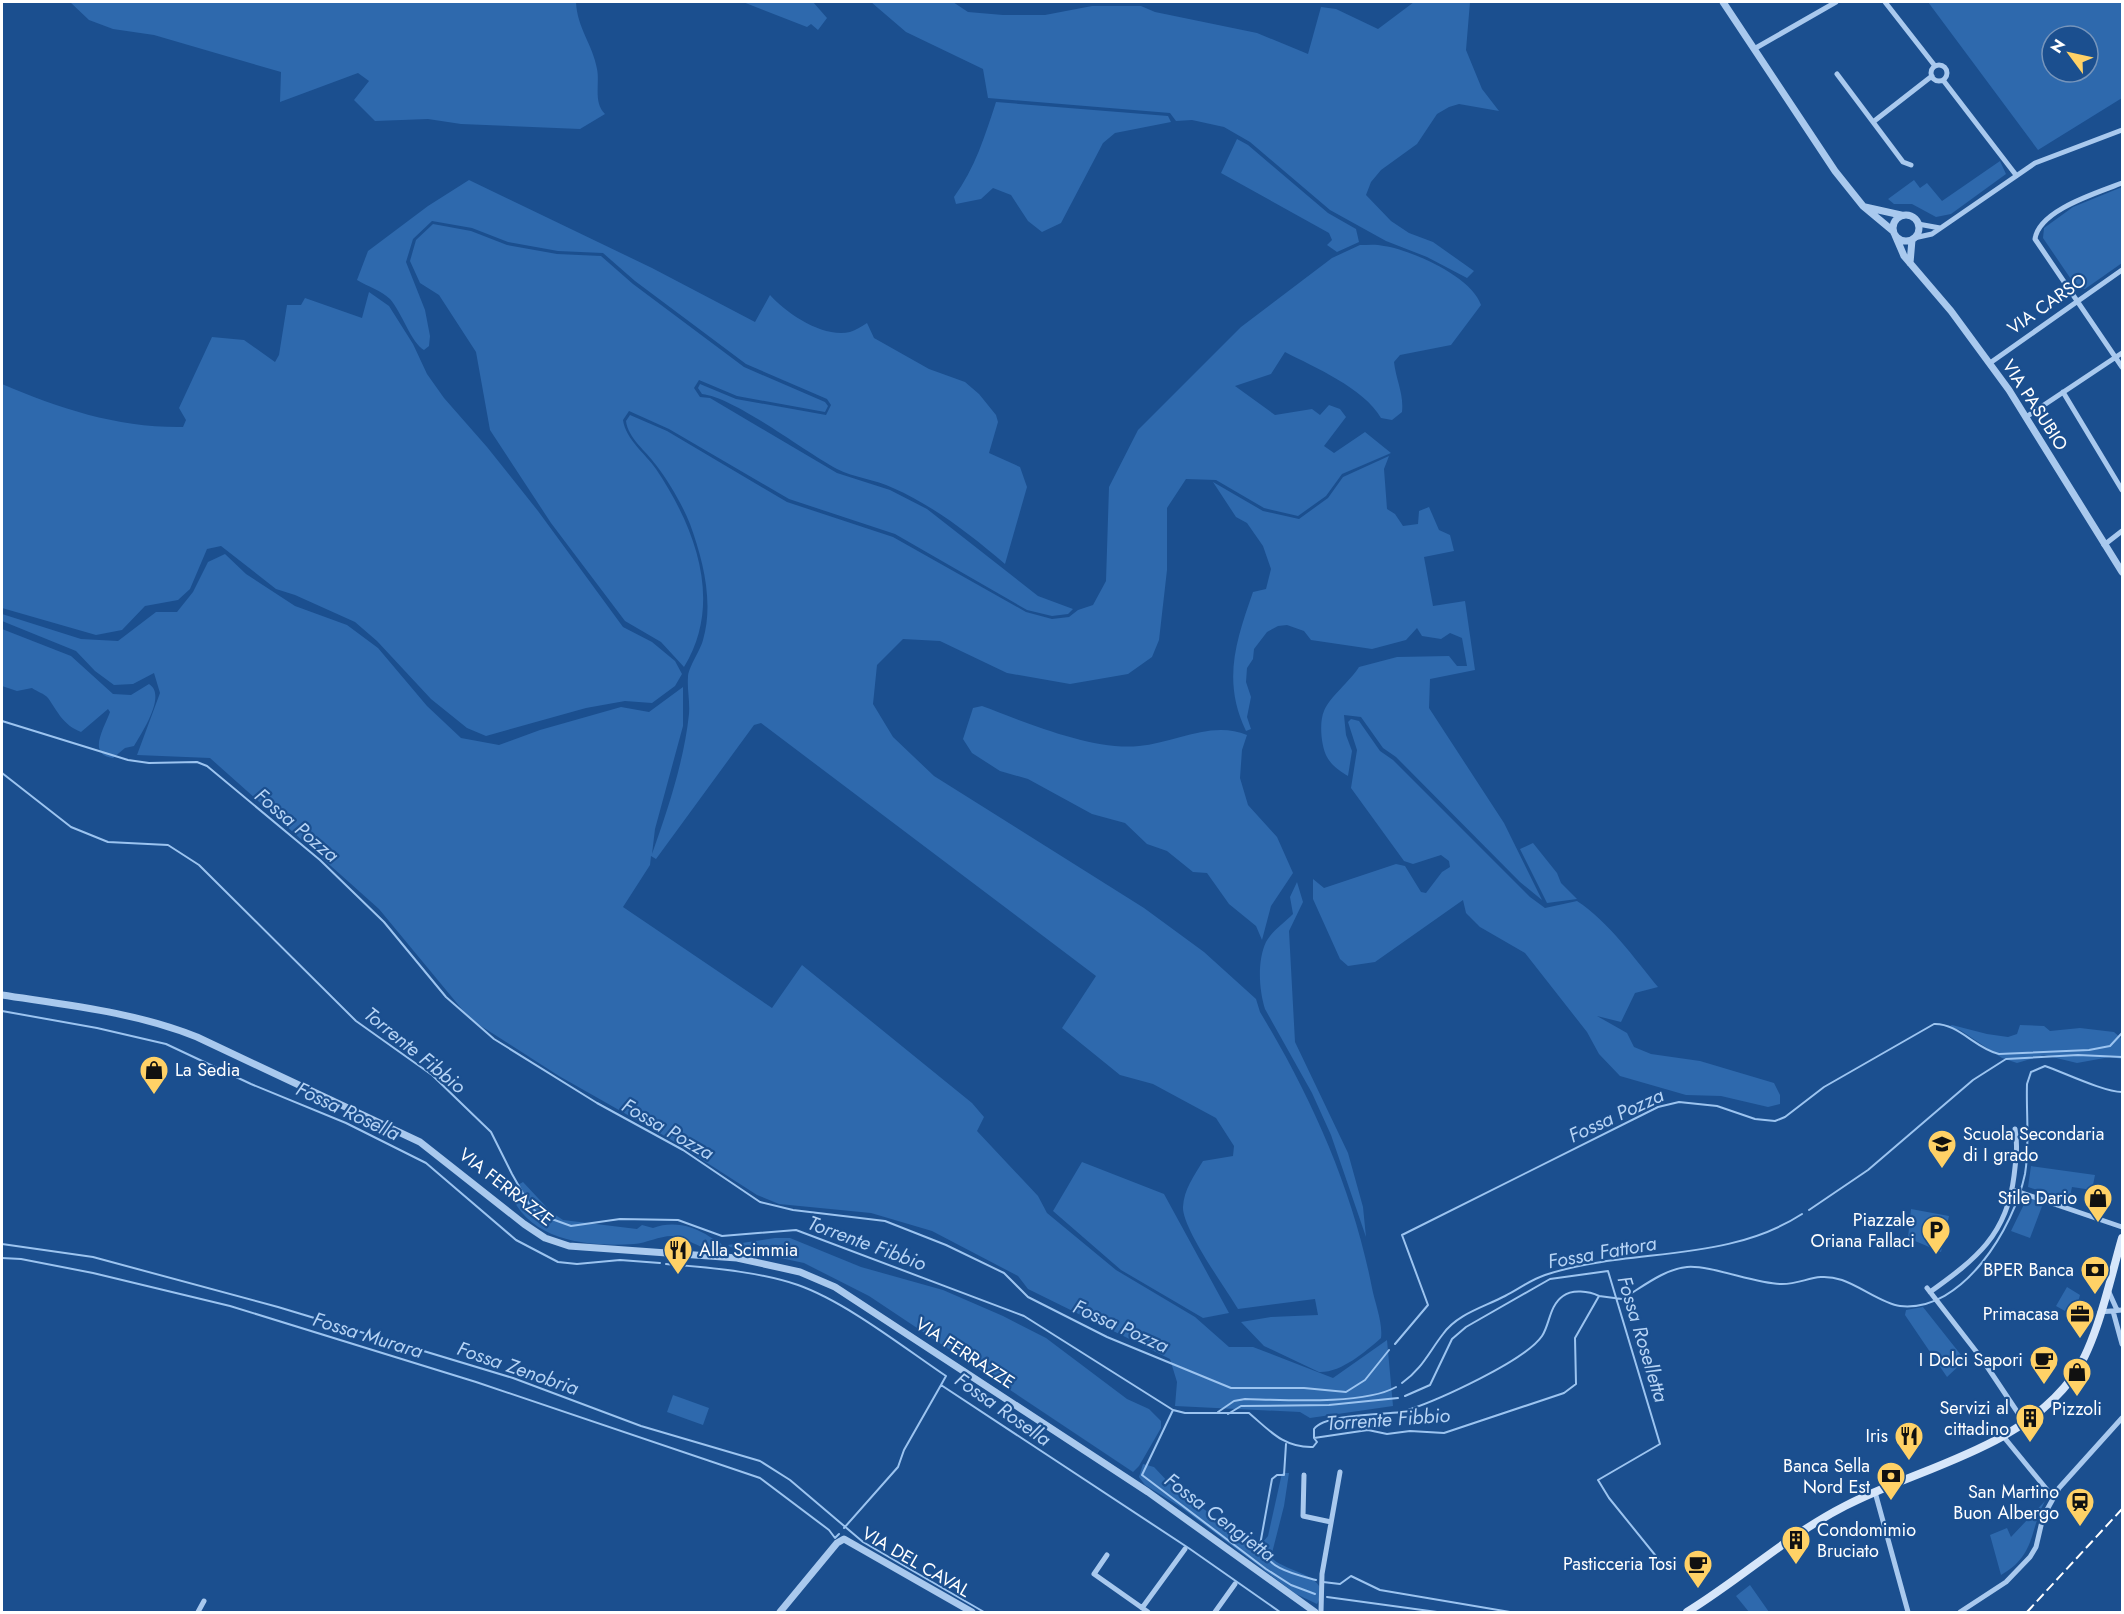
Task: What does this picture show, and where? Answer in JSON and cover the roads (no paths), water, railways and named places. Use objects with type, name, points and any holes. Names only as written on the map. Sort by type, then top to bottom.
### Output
[{"type":"main road","points":[[1687,1612],[1796,1535],[1846,1505],[2003,1436],[2052,1400],[2072,1377],[2087,1348],[2122,1238]]},
{"type":"street","name":"VIA PASUBIO","points":[[1723,2],[1835,171],[1863,206],[1901,240],[1913,239]]},
{"type":"street","points":[[1754,50],[1836,2]]},
{"type":"street","points":[[1885,2],[1935,66],[1946,68],[1947,75],[1943,80],[1938,81],[1932,76]]},
{"type":"street","points":[[1873,122],[1932,76],[1935,66]]},
{"type":"street","points":[[1838,74],[1903,162],[1911,165]]},
{"type":"street","points":[[1943,80],[2016,175]]},
{"type":"street","points":[[1913,239],[1932,234],[2016,175],[2049,157],[2122,130]]},
{"type":"street","points":[[2122,183],[2069,205],[2039,225],[2036,232],[2037,245],[2122,367]]},
{"type":"street","points":[[1863,206],[1878,212],[1914,217],[1919,231],[1913,239],[1910,263]]},
{"type":"street","points":[[1894,233],[1894,223],[1903,215]]},
{"type":"street","points":[[1918,224],[1940,228]]},
{"type":"street","name":"VIA PASUBIO","points":[[1894,233],[1910,263],[1990,363],[2122,572]]},
{"type":"street","name":"VIA CARSO","points":[[1990,363],[2122,270]]},
{"type":"street","points":[[2026,417],[2122,353]]},
{"type":"street","points":[[2063,392],[2122,489]]},
{"type":"street","points":[[2104,545],[2122,531]]},
{"type":"street","name":"VIA FERRAZZE","points":[[2,995],[166,1024],[197,1037],[420,1142],[524,1224],[556,1242],[569,1246],[737,1258],[816,1278],[864,1305],[1102,1461],[1314,1612]]},
{"type":"street","points":[[2015,1129],[2017,1148],[2013,1190],[1999,1228],[1969,1264],[1929,1290],[1982,1359],[2024,1422]]},
{"type":"street","points":[[2013,1190],[2122,1227]]},
{"type":"street","points":[[2107,1289],[2118,1310],[2122,1344]]},
{"type":"street","points":[[2100,1312],[2118,1310]]},
{"type":"street","points":[[1960,1612],[2006,1582],[2030,1557],[2036,1547],[2043,1517],[2053,1497],[2067,1478],[2122,1418]]},
{"type":"street","points":[[2003,1436],[2053,1497]]},
{"type":"street","points":[[1321,1612],[1322,1574],[1340,1472]]},
{"type":"street","points":[[1304,1475],[1303,1516],[1331,1522]]},
{"type":"street","points":[[1875,1492],[1908,1612]]},
{"type":"street","name":"VIA DEL CAVAL","points":[[780,1612],[837,1543],[844,1539],[972,1612]]},
{"type":"street","points":[[1142,1608],[1185,1550]]},
{"type":"street","points":[[1107,1555],[1094,1574],[1148,1612]]},
{"type":"street","points":[[1215,1612],[1235,1584]]},
{"type":"street","points":[[198,1612],[204,1601]]},
{"type":"waterway","name":"Fossa Pozza","points":[[2,721],[128,760],[149,763],[197,762],[207,766],[320,860],[384,922],[446,997],[494,1039],[597,1103],[683,1150],[760,1202],[793,1210],[885,1221],[946,1245],[1004,1273],[1028,1297],[1107,1337],[1231,1388],[1304,1388],[1346,1392],[1365,1380],[1389,1350]]},
{"type":"waterway","name":"Torrente Fibbio","points":[[2,773],[71,827],[108,842],[168,845],[199,865],[356,1021],[432,1075],[491,1132],[529,1204],[538,1214],[571,1226],[620,1219],[678,1220],[722,1236],[796,1230],[1024,1316],[1173,1410],[1185,1413],[1249,1413],[1278,1437],[1303,1447],[1313,1447],[1317,1442],[1314,1438],[1368,1430],[1387,1434],[1410,1431],[1444,1433],[1564,1393],[1576,1384],[1575,1338],[1599,1296],[1622,1299],[1661,1275],[1678,1268],[1697,1267],[1780,1284],[1824,1277],[1832,1278],[1842,1280],[1886,1302],[1900,1306],[1923,1305],[1945,1296],[1964,1281],[1982,1262],[2010,1218],[2019,1195],[2025,1174],[2028,1140],[2027,1084],[2031,1072],[2045,1066],[2095,1086],[2122,1092]]},
{"type":"waterway","name":"Fossa Rosella","points":[[2,1011],[97,1028],[166,1044],[251,1084],[346,1123],[426,1163],[516,1240],[558,1262],[577,1264],[620,1260],[660,1263]]},
{"type":"waterway","name":"Fossa Pozza","points":[[1395,1344],[1428,1305],[1402,1235],[1658,1107],[1679,1102],[1717,1106],[1755,1119],[1775,1121],[1785,1117],[1824,1087],[1934,1024],[1951,1028],[1999,1054],[2089,1050],[2110,1046],[2122,1033]]},
{"type":"waterway","name":"Fossa Fattora","points":[[1809,1210],[1868,1170],[1973,1080],[2006,1059],[2078,1055],[2122,1057]]},
{"type":"waterway","name":"Fossa Fattora","points":[[1402,1383],[1420,1366],[1443,1334],[1456,1321],[1540,1277],[1577,1266],[1709,1248],[1741,1241],[1772,1230],[1802,1214]]},
{"type":"waterway","name":"Fossa Zenobria","points":[[2,1244],[93,1257],[278,1307],[513,1378],[641,1426],[760,1461],[790,1480],[863,1542],[984,1612]]},
{"type":"waterway","name":"Fossa Murara","points":[[2,1258],[21,1259],[93,1273],[230,1306],[476,1382],[760,1478],[829,1530],[835,1538],[839,1534]]},
{"type":"waterway","name":"Fossa Rosella","points":[[666,1264],[766,1276],[798,1285],[835,1302],[946,1376],[941,1385],[1190,1549],[1280,1612]]},
{"type":"waterway","name":"Fossa Roselletta","points":[[1405,1396],[1430,1385],[1452,1339],[1466,1327],[1550,1279],[1608,1271],[1660,1444],[1598,1480],[1609,1498],[1668,1571]]},
{"type":"waterway","name":"Torrente Fibbio","points":[[1408,1410],[1480,1379],[1533,1346],[1542,1336],[1552,1310],[1563,1296],[1571,1292],[1599,1296]]},
{"type":"waterway","name":"Fossa Murara","points":[[844,1528],[898,1467],[904,1450],[941,1385]]},
{"type":"waterway","name":"Fossa Fattora","points":[[1218,1412],[1234,1401],[1245,1399],[1344,1399],[1382,1393],[1396,1387]]},
{"type":"waterway","name":"Fossa Roselletta","points":[[1228,1414],[1241,1406],[1329,1405],[1398,1398]]},
{"type":"waterway","name":"Fossa Cengietta","points":[[1173,1410],[1142,1475],[1266,1569],[1291,1585],[1315,1594]]},
{"type":"waterway","name":"Torrente Fibbio","points":[[1314,1438],[1314,1429],[1329,1420],[1401,1412]]},
{"type":"waterway","points":[[1286,1444],[1284,1475],[1277,1475],[1272,1479],[1260,1545],[1275,1565],[1290,1573],[1316,1580]]},
{"type":"waterway","points":[[1323,1582],[1340,1584],[1351,1576],[1380,1590],[1510,1612]]},
{"type":"waterway","name":"Fossa Cengietta","points":[[1327,1597],[1437,1612]]},
{"type":"railway","points":[[2027,1612],[2122,1509]]},
{"type":"place","name":"La Sedia","points":[[154,1096]]},
{"type":"place","name":"Scuola Secondaria di I grado","points":[[1942,1170]]},
{"type":"place","name":"Stile Dario","points":[[2098,1224]]},
{"type":"place","name":"Piazzale Oriana Fallaci","points":[[1936,1256]]},
{"type":"place","name":"Alla Scimmia","points":[[678,1276]]},
{"type":"place","name":"BPER Banca","points":[[2095,1296]]},
{"type":"place","name":"Primacasa","points":[[2080,1340]]},
{"type":"place","name":"I Dolci Sapori","points":[[2044,1386]]},
{"type":"place","name":"Pizzoli","points":[[2077,1398]]},
{"type":"place","name":"Servizi al cittadino","points":[[2030,1444]]},
{"type":"place","name":"Iris","points":[[1909,1462]]},
{"type":"place","name":"Banca Sella Nord Est","points":[[1891,1502]]},
{"type":"place","name":"San Martino Buon Albergo","points":[[2080,1528]]},
{"type":"place","name":"Condomimio Bruciato","points":[[1796,1566]]},
{"type":"place","name":"Pasticceria Tosi","points":[[1698,1590]]}]
